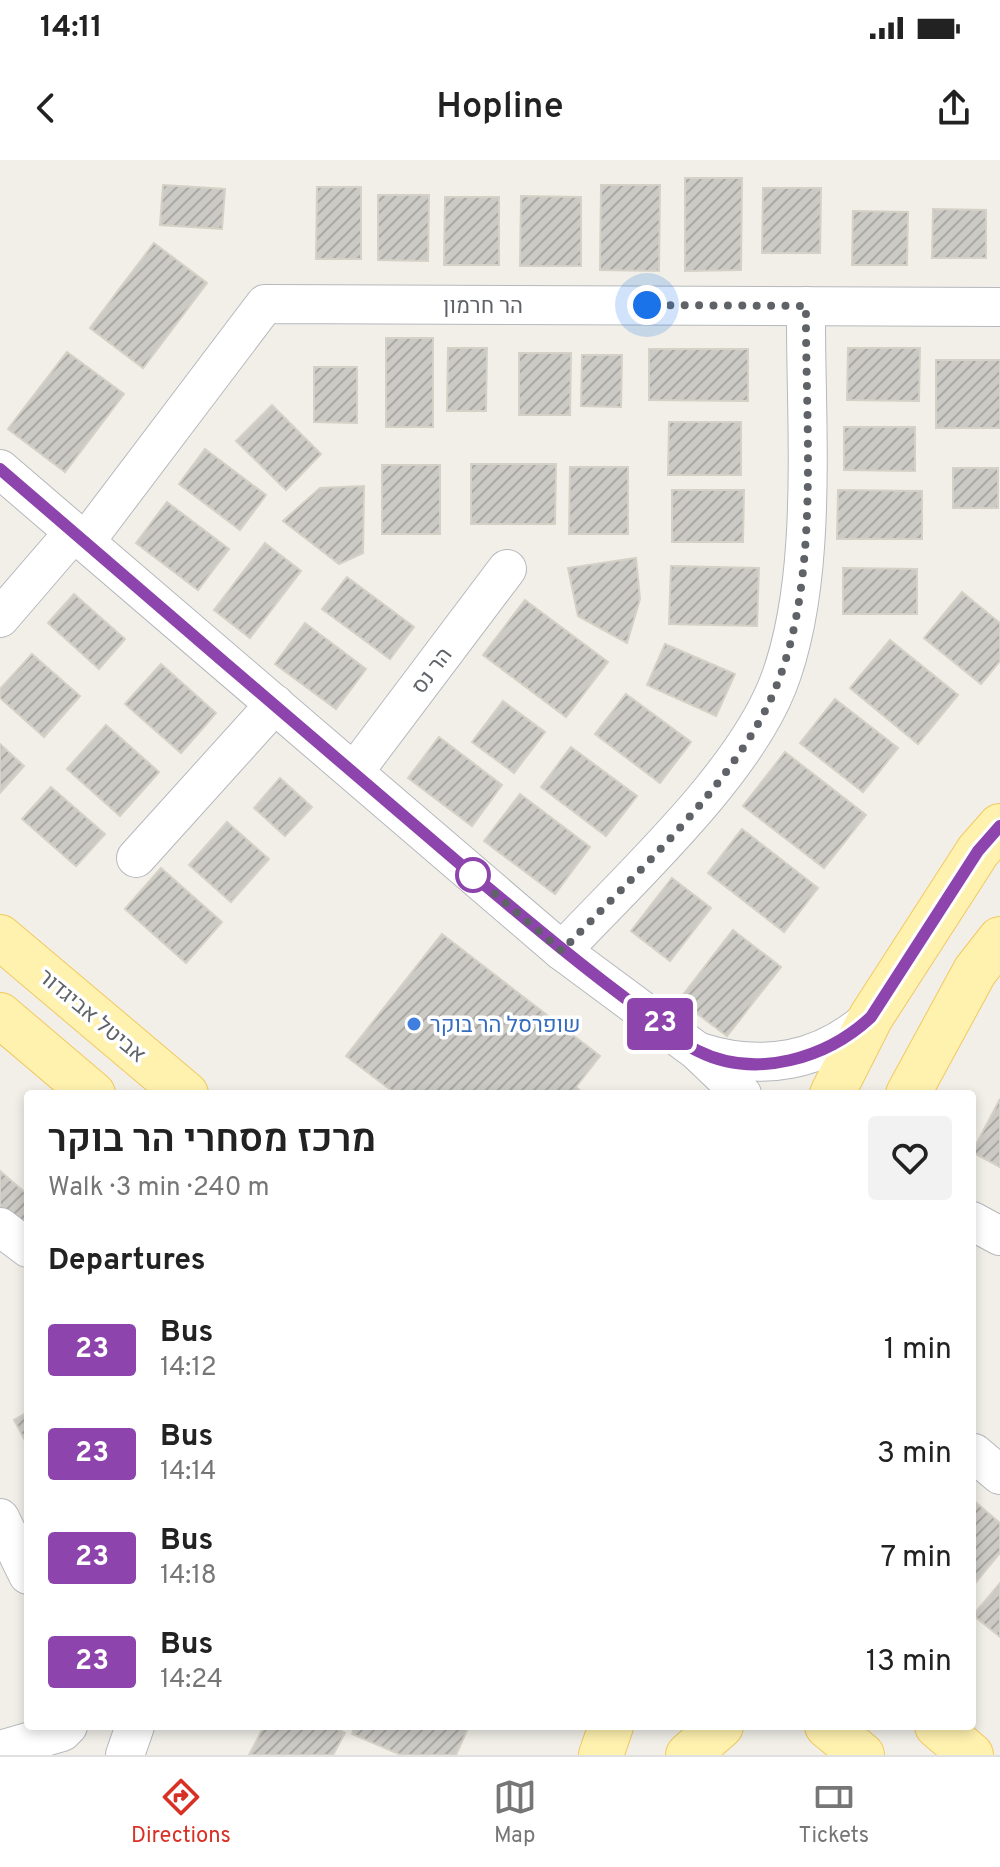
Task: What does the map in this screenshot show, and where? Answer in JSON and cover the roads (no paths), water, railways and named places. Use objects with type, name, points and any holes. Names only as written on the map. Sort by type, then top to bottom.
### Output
[{"type":"main road","points":[[834,1090],[871,1017],[978,851],[1000,826]]},
{"type":"main road","name":"אביטל אביגדור","points":[[0,937],[181,1090]]},
{"type":"main road","points":[[910,1090],[975,971],[1000,939]]},
{"type":"main road","points":[[0,1015],[88,1090]]},
{"type":"main road","points":[[595,1730],[598,1755]]},
{"type":"main road","points":[[598,1755],[609,1730]]},
{"type":"main road","points":[[663,1755],[672,1730]]},
{"type":"main road","points":[[688,1755],[716,1730]]},
{"type":"main road","points":[[832,1730],[862,1755]]},
{"type":"main road","points":[[942,1730],[971,1755]]},
{"type":"street","name":"הר חרמון","points":[[80,537],[265,304],[1000,307]]},
{"type":"street","points":[[562,951],[709,793],[776,688],[797,617],[805,548],[806,306]]},
{"type":"street","points":[[0,469],[562,951],[697,1051],[738,1090]]},
{"type":"street","points":[[0,618],[80,537]]},
{"type":"street","name":"הר נס","points":[[354,772],[507,569]]},
{"type":"street","points":[[136,858],[275,704]]},
{"type":"street","points":[[697,1051],[730,1062],[761,1064],[788,1061],[838,1043],[871,1017]]},
{"type":"street","points":[[0,1227],[24,1245]]},
{"type":"street","points":[[0,1518],[24,1567]]},
{"type":"street","points":[[0,1750],[64,1730]]},
{"type":"street","points":[[125,1755],[134,1730]]},
{"type":"place","name":"שופרסל הר בוקר","points":[[414,1024]]}]
